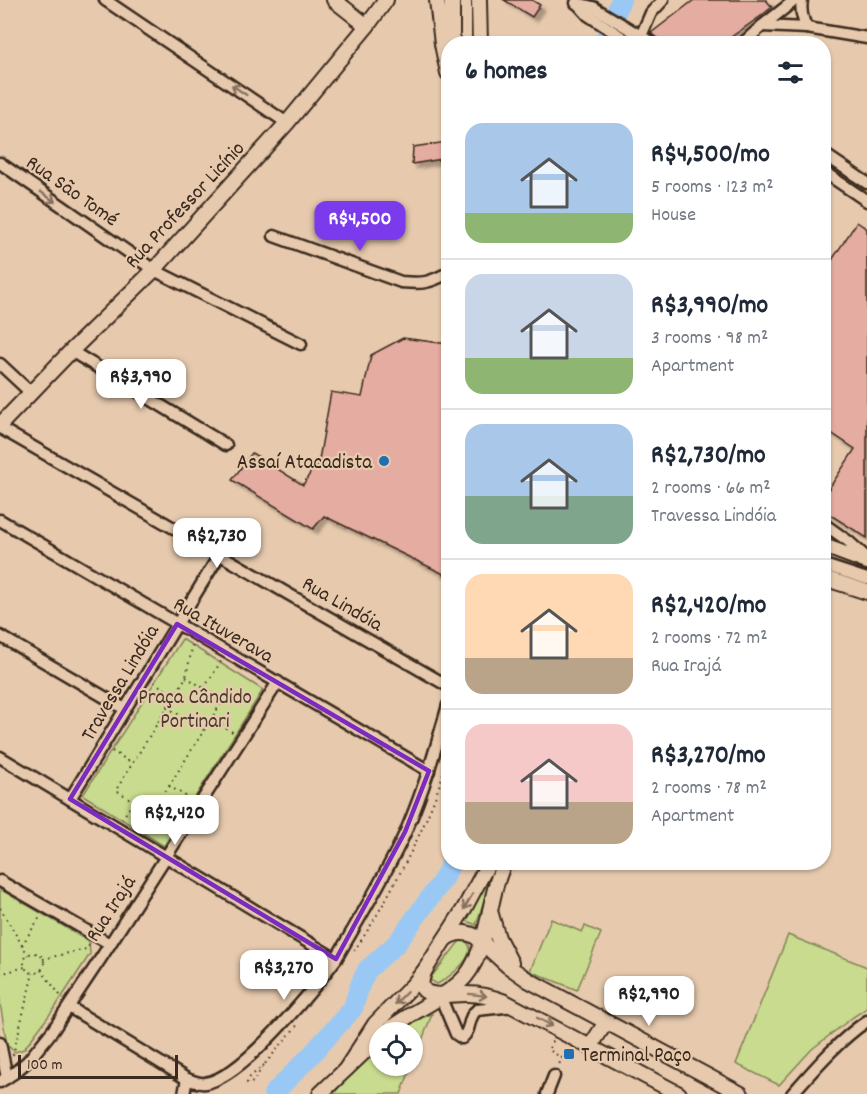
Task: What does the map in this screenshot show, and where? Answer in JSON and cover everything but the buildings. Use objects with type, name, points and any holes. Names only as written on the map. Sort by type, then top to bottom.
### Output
[{"type":"main road","points":[[334,0],[367,26]]},
{"type":"main road","name":"Rua Professor Licínio","points":[[0,426],[30,392],[154,270],[288,123],[386,0]]},
{"type":"main road","points":[[437,0],[441,36]]},
{"type":"main road","points":[[452,0],[452,36]]},
{"type":"main road","points":[[479,0],[479,36]]},
{"type":"main road","points":[[831,548],[867,560]]},
{"type":"main road","points":[[831,580],[867,592]]},
{"type":"main road","points":[[386,1022],[425,970],[464,909],[485,870]]},
{"type":"main road","points":[[397,1022],[441,996],[460,983],[467,975],[478,954],[501,870]]},
{"type":"main road","points":[[490,909],[498,938],[519,974]]},
{"type":"main road","points":[[445,939],[454,934],[472,934],[482,940],[519,974],[741,1094]]},
{"type":"main road","points":[[425,970],[422,987],[429,994],[441,996],[477,994],[495,998],[679,1094]]},
{"type":"main road","points":[[590,1047],[606,1022]]},
{"type":"main road","points":[[321,1094],[369,1043]]},
{"type":"street","points":[[105,0],[288,123]]},
{"type":"street","points":[[466,0],[466,36]]},
{"type":"street","points":[[574,2],[616,27],[641,36],[651,13],[663,0]]},
{"type":"street","points":[[751,36],[795,0]]},
{"type":"street","points":[[802,0],[802,19],[807,28]]},
{"type":"street","points":[[762,26],[807,28],[867,38]]},
{"type":"street","points":[[616,27],[624,36]]},
{"type":"street","points":[[831,159],[867,183]]},
{"type":"street","name":"Rua São Tomé","points":[[0,163],[154,270],[301,344]]},
{"type":"street","points":[[831,174],[855,175],[867,169]]},
{"type":"street","points":[[831,177],[867,201]]},
{"type":"street","points":[[274,236],[401,282],[417,284],[430,282],[441,276]]},
{"type":"street","points":[[71,351],[226,445]]},
{"type":"street","points":[[0,364],[30,392]]},
{"type":"street","name":"Rua Lindóia","points":[[0,426],[441,682]]},
{"type":"street","name":"Rua Ituverava","points":[[0,520],[429,771]]},
{"type":"street","points":[[831,529],[848,541],[867,560]]},
{"type":"street","name":"Travessa Lindóia","points":[[70,799],[220,554]]},
{"type":"street","points":[[831,567],[867,579]]},
{"type":"street","points":[[0,636],[125,709]]},
{"type":"street","name":"Rua Irajá","points":[[3,1080],[22,1067],[35,1053],[69,1007],[278,682]]},
{"type":"street","points":[[69,1007],[187,1079],[200,1083],[210,1082],[232,1070],[295,1010],[336,959],[373,895],[405,832],[429,771],[441,729]]},
{"type":"street","points":[[0,757],[336,959]]},
{"type":"street","points":[[0,881],[110,944]]},
{"type":"street","points":[[441,996],[456,1034],[462,1038],[468,1031],[472,1013],[477,1010],[514,1006]]},
{"type":"street","points":[[792,1094],[834,1049],[867,1021]]},
{"type":"street","points":[[0,1043],[3,1080]]},
{"type":"street","points":[[547,1094],[554,1076]]},
{"type":"street","points":[[184,1094],[187,1079]]},
{"type":"path","points":[[186,677],[223,700],[152,813],[116,790],[186,677],[195,634]]},
{"type":"path","points":[[204,688],[226,652]]},
{"type":"path","points":[[145,677],[174,695]]},
{"type":"path","points":[[167,707],[204,730]]},
{"type":"path","points":[[211,718],[242,738]]},
{"type":"path","points":[[103,745],[132,763]]},
{"type":"path","points":[[169,786],[199,805]]},
{"type":"path","points":[[117,828],[134,801]]},
{"type":"path","points":[[0,908],[28,955]]},
{"type":"path","points":[[22,945],[46,908]]},
{"type":"path","points":[[44,959],[86,949]]},
{"type":"path","points":[[36,953],[44,959],[44,967],[38,972],[28,971],[25,966],[28,955],[36,953]]},
{"type":"path","points":[[0,974],[25,966]]},
{"type":"path","points":[[41,970],[69,1007]]},
{"type":"path","points":[[12,1059],[33,973]]},
{"type":"path","points":[[554,1076],[562,1058],[549,1050],[558,1029]]},
{"type":"path","points":[[264,1065],[251,1083],[247,1083],[249,1078],[264,1065]]},
{"type":"highlighted area","points":[[177,624],[429,771],[405,832],[336,959],[70,799]]},
{"type":"green space","name":"Praça Cândido Portinari","points":[[182,639],[263,690],[164,846],[83,795]]},
{"type":"green space","points":[[494,870],[476,925],[465,920]]},
{"type":"green space","points":[[0,889],[89,941],[90,954],[56,1006],[24,1049],[15,1052],[7,1045],[0,1003]]},
{"type":"green space","points":[[551,919],[582,932],[585,926],[601,933],[577,990],[530,971]]},
{"type":"green space","points":[[788,935],[867,967],[867,1008],[812,1049],[779,1085],[736,1064]]},
{"type":"green space","points":[[463,940],[469,945],[470,950],[462,964],[437,984],[430,980],[459,942]]},
{"type":"green space","points":[[432,1014],[423,1038],[423,1022],[413,1021]]},
{"type":"green space","points":[[369,1055],[369,1076],[408,1076],[401,1094],[334,1094],[345,1078]]},
{"type":"waterway","points":[[606,36],[621,0]]},
{"type":"waterway","points":[[273,1094],[353,1008],[367,970],[397,943],[448,870]]},
{"type":"place","name":"Assaí Atacadista","points":[[384,461]]},
{"type":"place","name":"Terminal Paço","points":[[569,1054]]}]
